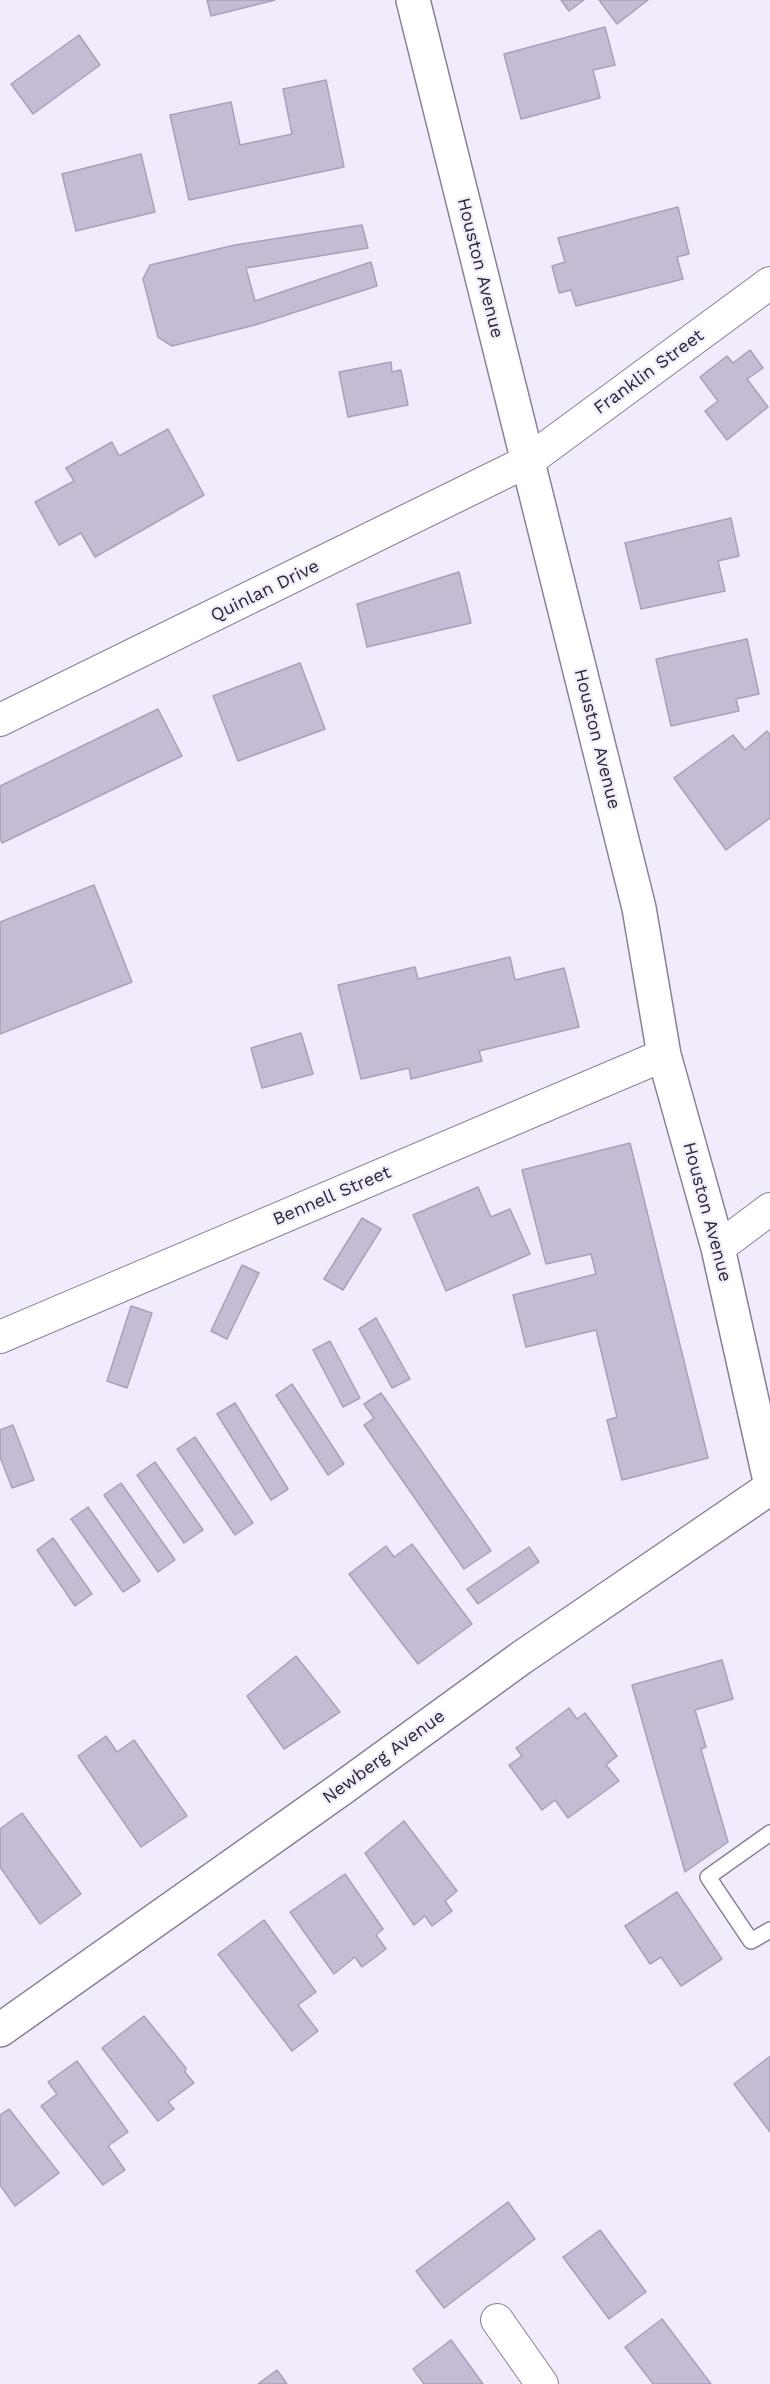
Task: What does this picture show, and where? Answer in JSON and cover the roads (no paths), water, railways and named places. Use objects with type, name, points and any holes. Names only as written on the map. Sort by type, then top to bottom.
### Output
[{"type":"street","name":"Houston Avenue","points":[[413,0],[639,908],[664,1055],[718,1248],[770,1481]]},
{"type":"street","name":"Franklin Street","points":[[528,461],[770,283]]},
{"type":"street","name":"Quinlan Drive","points":[[0,720],[528,461]]},
{"type":"street","name":"Bennell Street","points":[[0,1337],[664,1055]]},
{"type":"street","points":[[718,1248],[770,1209]]},
{"type":"street","name":"Newberg Avenue","points":[[0,2030],[341,1789],[521,1658],[770,1488]]},
{"type":"street","points":[[497,2320],[542,2384]]},
{"type":"lane","points":[[770,1833],[708,1876],[751,1941],[770,1930]]}]
